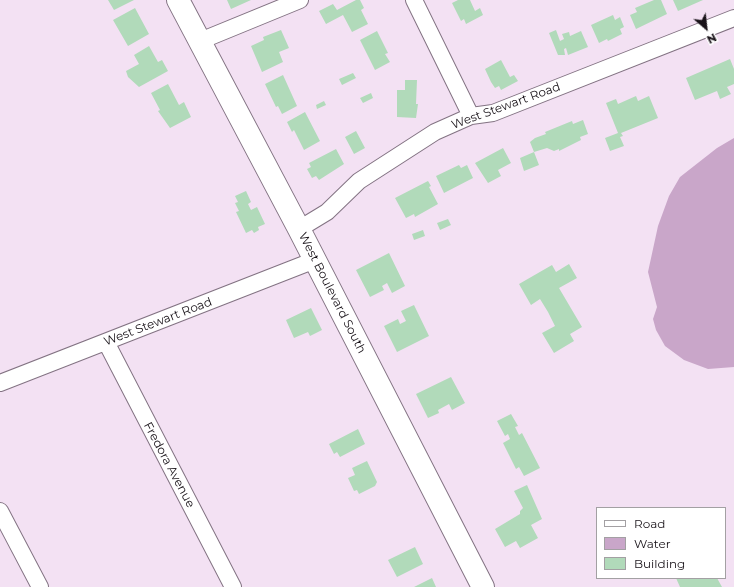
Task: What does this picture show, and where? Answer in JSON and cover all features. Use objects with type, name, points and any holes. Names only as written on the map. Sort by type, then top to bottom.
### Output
[{"type":"main road","name":"West Boulevard South","points":[[178,0],[299,229],[483,587]]},
{"type":"street","points":[[200,41],[300,0]]},
{"type":"street","points":[[414,0],[471,116]]},
{"type":"street","name":"West Stewart Road","points":[[299,229],[327,212],[359,181],[435,132],[471,116],[492,113],[734,18]]},
{"type":"street","name":"West Stewart Road","points":[[0,383],[315,260]]},
{"type":"street","name":"Fredora Avenue","points":[[106,342],[233,587]]},
{"type":"street","points":[[0,511],[40,587]]},
{"type":"water","points":[[734,138],[734,367],[708,369],[684,360],[665,346],[656,330],[653,319],[657,307],[648,272],[658,226],[669,196],[680,177],[717,148]]},
{"type":"building","points":[[108,0],[134,0],[114,10]]},
{"type":"building","points":[[227,0],[251,0],[231,9]]},
{"type":"building","points":[[356,0],[360,0],[364,8],[361,10],[368,24],[352,32],[343,15],[326,24],[319,11],[333,4],[337,10]]},
{"type":"building","points":[[458,0],[470,0],[475,11],[480,8],[483,15],[466,24],[464,19],[461,21],[452,3]]},
{"type":"building","points":[[654,0],[661,0],[667,14],[636,29],[630,15],[637,12],[635,8]]},
{"type":"building","points":[[673,0],[703,0],[678,11]]},
{"type":"building","points":[[135,8],[149,34],[128,46],[113,20]]},
{"type":"building","points":[[613,15],[615,20],[620,17],[624,27],[620,29],[622,34],[608,41],[607,39],[599,43],[591,25]]},
{"type":"building","points":[[281,30],[289,48],[279,52],[283,62],[262,72],[251,46],[264,40],[263,37]]},
{"type":"building","points":[[556,30],[560,41],[564,39],[562,34],[569,32],[570,36],[581,31],[588,47],[568,55],[566,48],[564,49],[565,55],[558,55],[549,33]]},
{"type":"building","points":[[377,31],[388,53],[385,54],[390,62],[375,70],[360,40]]},
{"type":"building","points":[[149,46],[158,62],[162,60],[168,71],[139,87],[128,77],[126,71],[139,64],[134,55]]},
{"type":"building","points":[[730,59],[734,69],[734,84],[727,87],[731,94],[720,99],[717,91],[695,100],[686,78]]},
{"type":"building","points":[[501,60],[510,77],[514,75],[518,81],[501,90],[499,86],[495,88],[485,69]]},
{"type":"building","points":[[353,73],[356,78],[342,85],[339,79]]},
{"type":"building","points":[[283,75],[297,106],[282,114],[278,106],[276,107],[265,84]]},
{"type":"building","points":[[405,80],[417,80],[416,104],[418,104],[416,118],[397,117],[397,90],[405,90]]},
{"type":"building","points":[[168,84],[179,105],[184,102],[191,117],[170,128],[158,111],[160,110],[151,93]]},
{"type":"building","points":[[371,93],[373,98],[363,103],[360,98]]},
{"type":"building","points":[[636,96],[638,101],[649,96],[658,118],[621,133],[623,136],[620,137],[624,146],[610,151],[605,138],[618,133],[606,103],[616,99],[618,104]]},
{"type":"building","points":[[324,101],[326,105],[317,109],[316,105]]},
{"type":"building","points":[[305,112],[320,141],[304,150],[294,130],[292,132],[287,122]]},
{"type":"building","points":[[583,120],[588,134],[580,137],[581,140],[559,151],[559,149],[554,151],[547,148],[534,152],[530,142],[535,138],[546,134],[545,132],[572,121],[573,124]]},
{"type":"building","points":[[356,131],[365,148],[354,154],[345,137]]},
{"type":"building","points":[[503,148],[511,163],[498,170],[501,176],[488,183],[475,163]]},
{"type":"building","points":[[336,149],[344,164],[319,180],[316,176],[312,178],[307,169],[311,167],[309,163]]},
{"type":"building","points":[[534,152],[539,165],[524,171],[520,158]]},
{"type":"building","points":[[459,165],[461,168],[467,165],[473,178],[444,193],[436,176]]},
{"type":"building","points":[[428,181],[431,186],[429,187],[438,204],[415,217],[414,214],[406,218],[395,198]]},
{"type":"building","points":[[246,191],[251,202],[248,204],[251,210],[257,207],[265,224],[258,227],[259,230],[254,233],[252,230],[246,233],[236,212],[239,211],[235,203],[238,202],[235,196]]},
{"type":"building","points":[[448,219],[451,225],[440,230],[437,223]]},
{"type":"building","points":[[423,230],[425,236],[414,240],[412,234]]},
{"type":"building","points":[[389,253],[405,286],[392,293],[387,283],[382,286],[384,290],[370,297],[356,270]]},
{"type":"building","points":[[569,264],[577,278],[559,288],[582,327],[570,334],[574,341],[554,353],[542,333],[555,326],[548,312],[540,299],[531,305],[519,284],[552,265],[556,272]]},
{"type":"building","points":[[414,305],[429,336],[397,352],[384,326],[398,319],[400,324],[406,321],[401,311]]},
{"type":"building","points":[[311,308],[322,330],[310,336],[308,332],[294,338],[286,320]]},
{"type":"building","points":[[451,377],[465,403],[452,410],[449,404],[438,410],[439,413],[428,418],[416,394]]},
{"type":"building","points":[[511,414],[518,426],[515,427],[519,435],[522,433],[540,468],[524,476],[519,467],[516,469],[503,443],[510,439],[508,434],[505,436],[497,421]]},
{"type":"building","points":[[358,429],[365,444],[340,457],[337,452],[334,454],[329,444]]},
{"type":"building","points":[[367,461],[377,482],[375,486],[359,494],[357,490],[354,491],[348,478],[355,475],[352,468]]},
{"type":"building","points":[[527,485],[542,519],[531,525],[538,538],[520,548],[516,541],[505,547],[495,529],[520,514],[520,511],[523,508],[514,491]]},
{"type":"building","points":[[415,547],[423,564],[397,577],[388,560]]},
{"type":"building","points":[[432,578],[436,587],[414,587]]},
{"type":"building","points":[[676,579],[718,579],[722,587],[680,587]]}]
